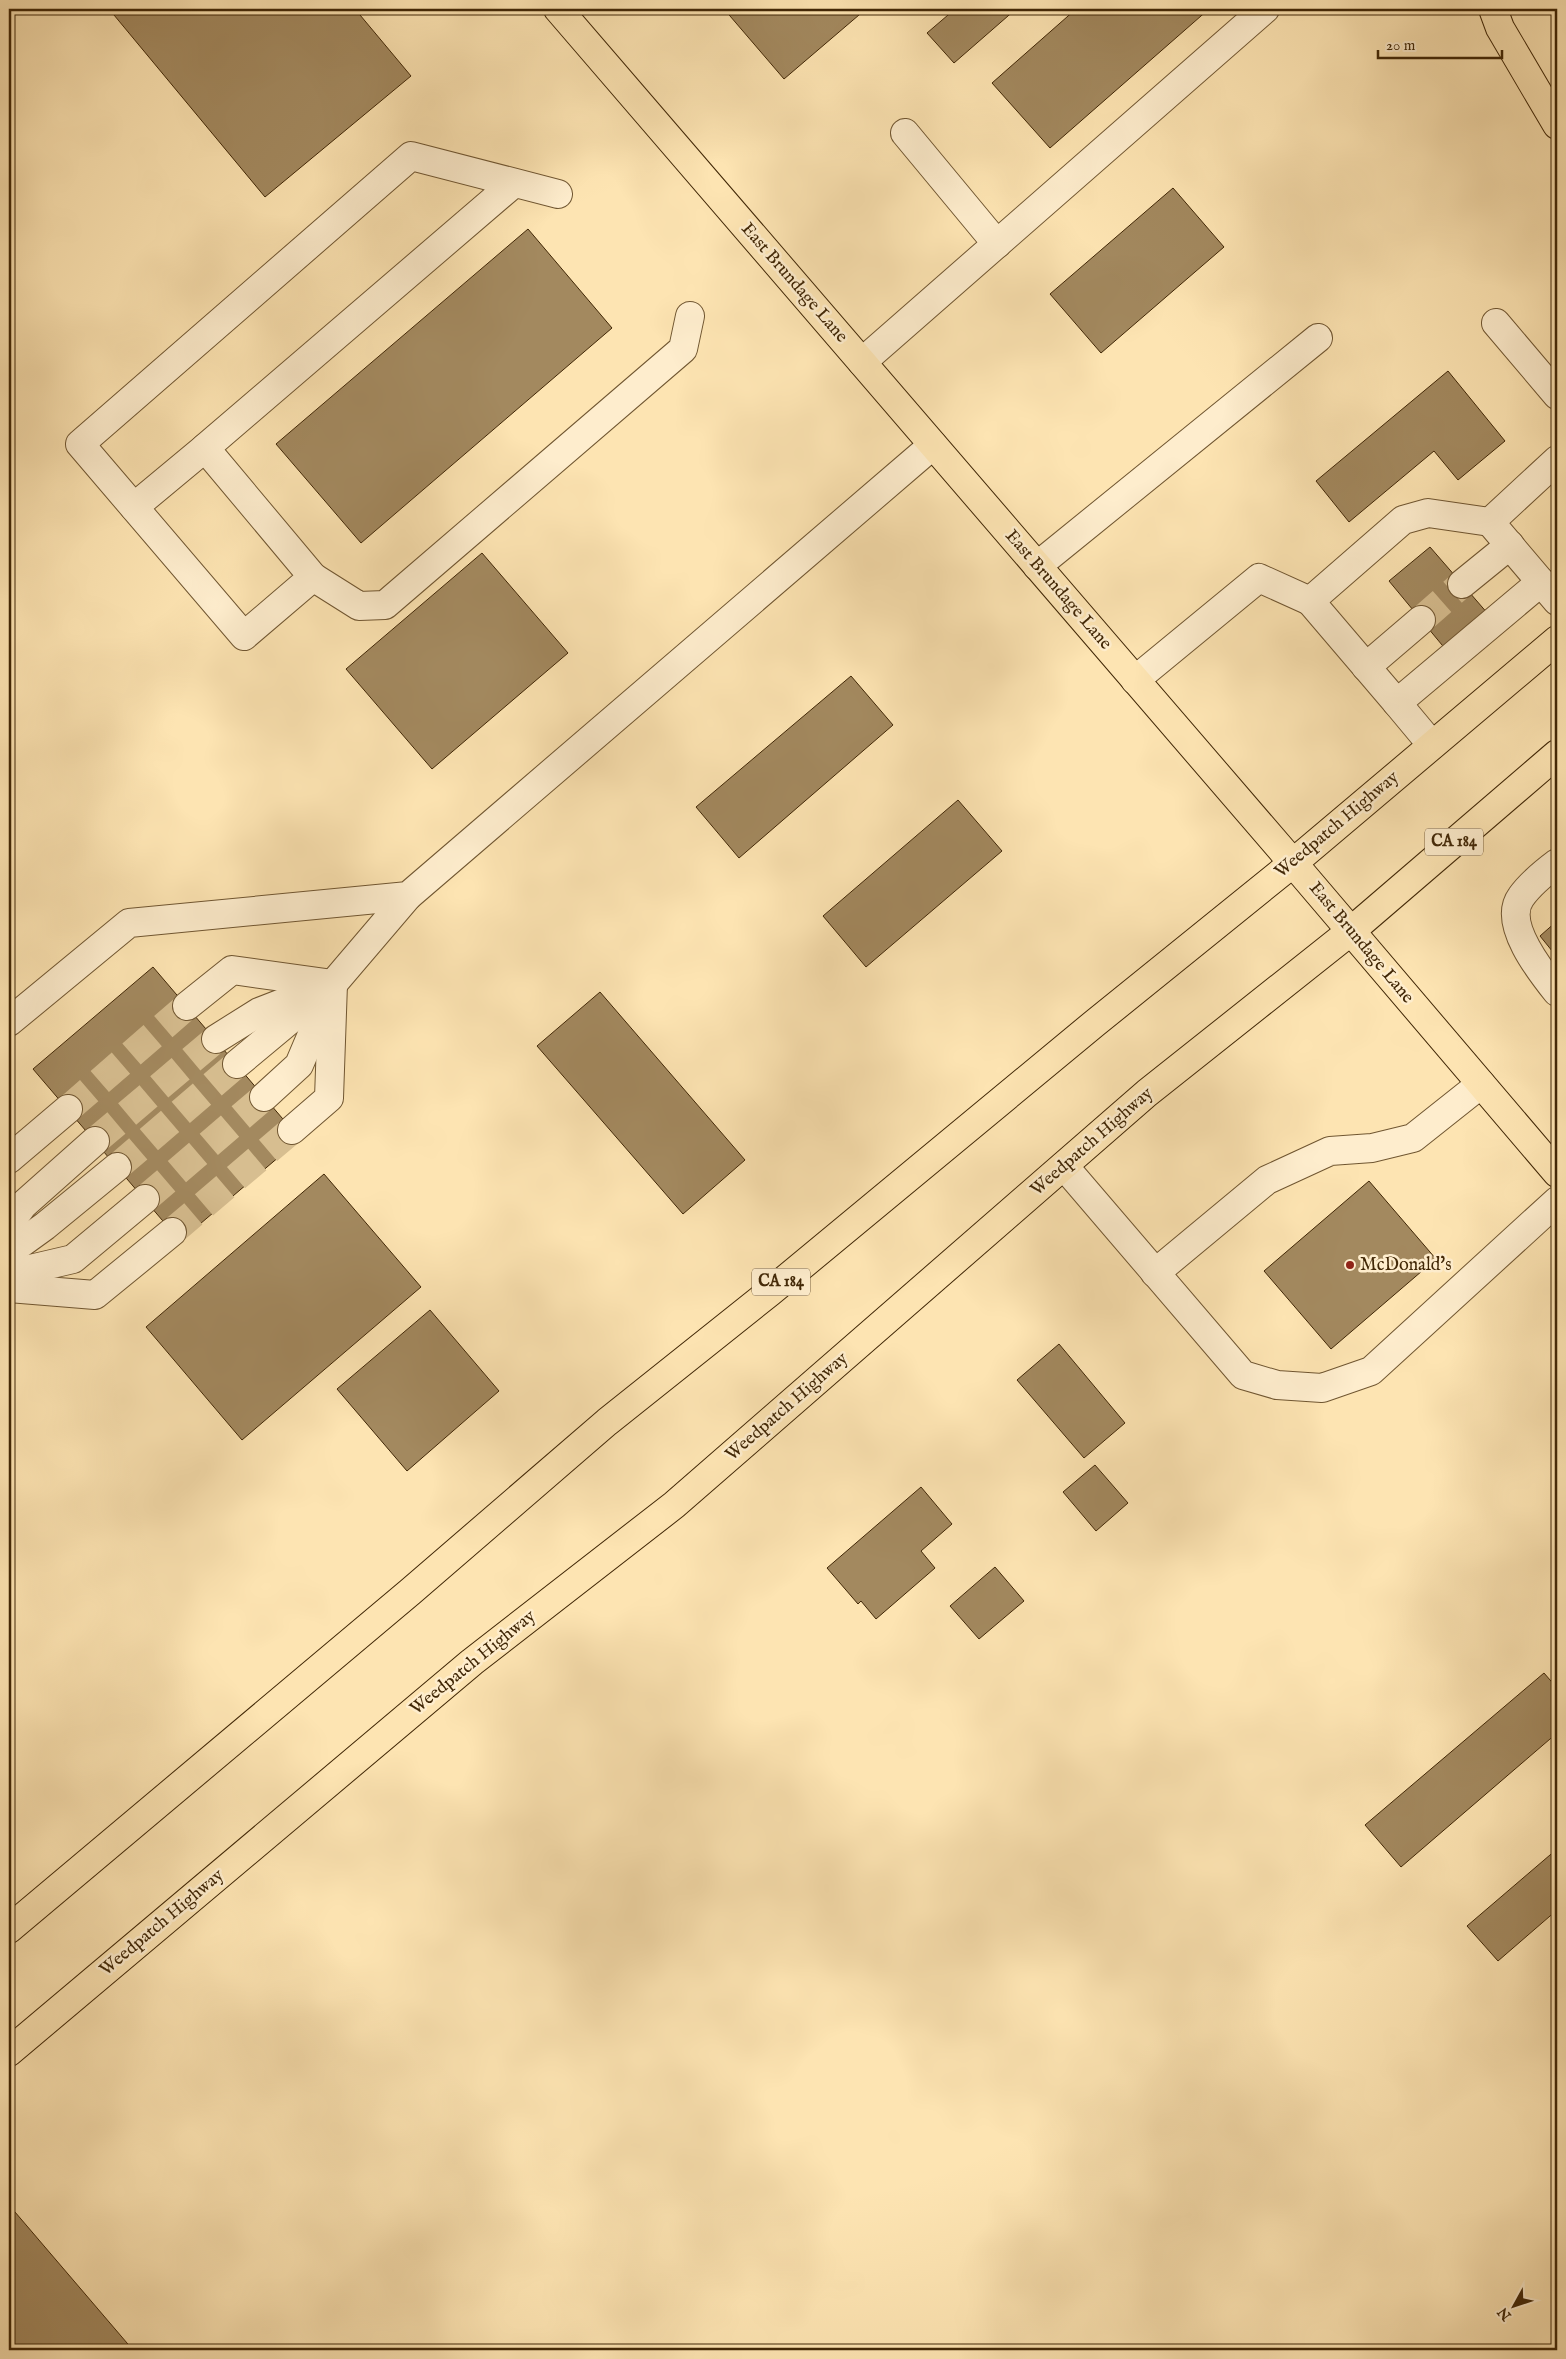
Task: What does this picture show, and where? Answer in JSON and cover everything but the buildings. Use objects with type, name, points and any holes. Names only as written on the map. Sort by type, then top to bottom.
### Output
[{"type":"main road","points":[[1493,9],[1500,28],[1557,125]]},
{"type":"main road","name":"East Brundage Lane","points":[[565,11],[862,362],[1294,863],[1557,1173]]},
{"type":"main road","name":"Weedpatch Highway","points":[[9,1929],[410,1592],[607,1422],[770,1292],[1095,1023],[1294,863],[1557,640]]},
{"type":"main road","name":"Weedpatch Highway","points":[[9,2052],[472,1662],[674,1505],[1147,1093],[1351,931],[1557,754]]},
{"type":"lane","points":[[862,362],[1264,9]]},
{"type":"lane","points":[[906,133],[996,244]]},
{"type":"lane","points":[[313,577],[244,636],[80,444],[411,156],[558,194]]},
{"type":"lane","points":[[134,507],[206,448],[514,182]]},
{"type":"lane","points":[[206,448],[313,577],[358,606],[385,605],[683,348],[690,316]]},
{"type":"lane","points":[[1496,323],[1557,396]]},
{"type":"lane","points":[[1037,566],[1318,338]]},
{"type":"lane","points":[[237,1064],[333,984],[408,896],[933,445]]},
{"type":"lane","points":[[1490,522],[1557,460]]},
{"type":"lane","points":[[1310,601],[1403,520],[1428,513],[1490,522],[1510,544],[1549,592],[1397,703]]},
{"type":"lane","points":[[1462,584],[1510,544]]},
{"type":"lane","points":[[1135,680],[1259,578],[1310,601],[1432,745]]},
{"type":"lane","points":[[1366,667],[1421,620]]},
{"type":"lane","points":[[1557,863],[1520,898],[1516,916],[1520,938],[1557,992]]},
{"type":"lane","points":[[9,1022],[129,923],[408,896]]},
{"type":"lane","points":[[187,1006],[232,970],[333,984]]},
{"type":"lane","points":[[216,1039],[259,1012],[333,984]]},
{"type":"lane","points":[[264,1096],[299,1065],[333,984]]},
{"type":"lane","points":[[292,1130],[329,1098],[333,984]]},
{"type":"lane","points":[[1155,1273],[1267,1180],[1330,1151],[1372,1148],[1413,1138],[1481,1084]]},
{"type":"lane","points":[[9,1159],[68,1109]]},
{"type":"lane","points":[[9,1224],[23,1206],[95,1141]]},
{"type":"lane","points":[[1064,1166],[1243,1375],[1278,1385],[1322,1388],[1370,1371],[1557,1201]]},
{"type":"lane","points":[[9,1252],[45,1226],[117,1167]]},
{"type":"lane","points":[[9,1274],[73,1260],[145,1199]]},
{"type":"lane","points":[[9,1288],[95,1295],[172,1232]]},
{"type":"tunnel","points":[[1421,620],[1462,584]]},
{"type":"tunnel","points":[[68,1109],[187,1006]]},
{"type":"tunnel","points":[[95,1141],[216,1039]]},
{"type":"tunnel","points":[[117,1167],[237,1064]]},
{"type":"tunnel","points":[[145,1199],[264,1097]]},
{"type":"tunnel","points":[[172,1232],[292,1130]]},
{"type":"place","name":"McDonald's","points":[[1350,1265]]}]
